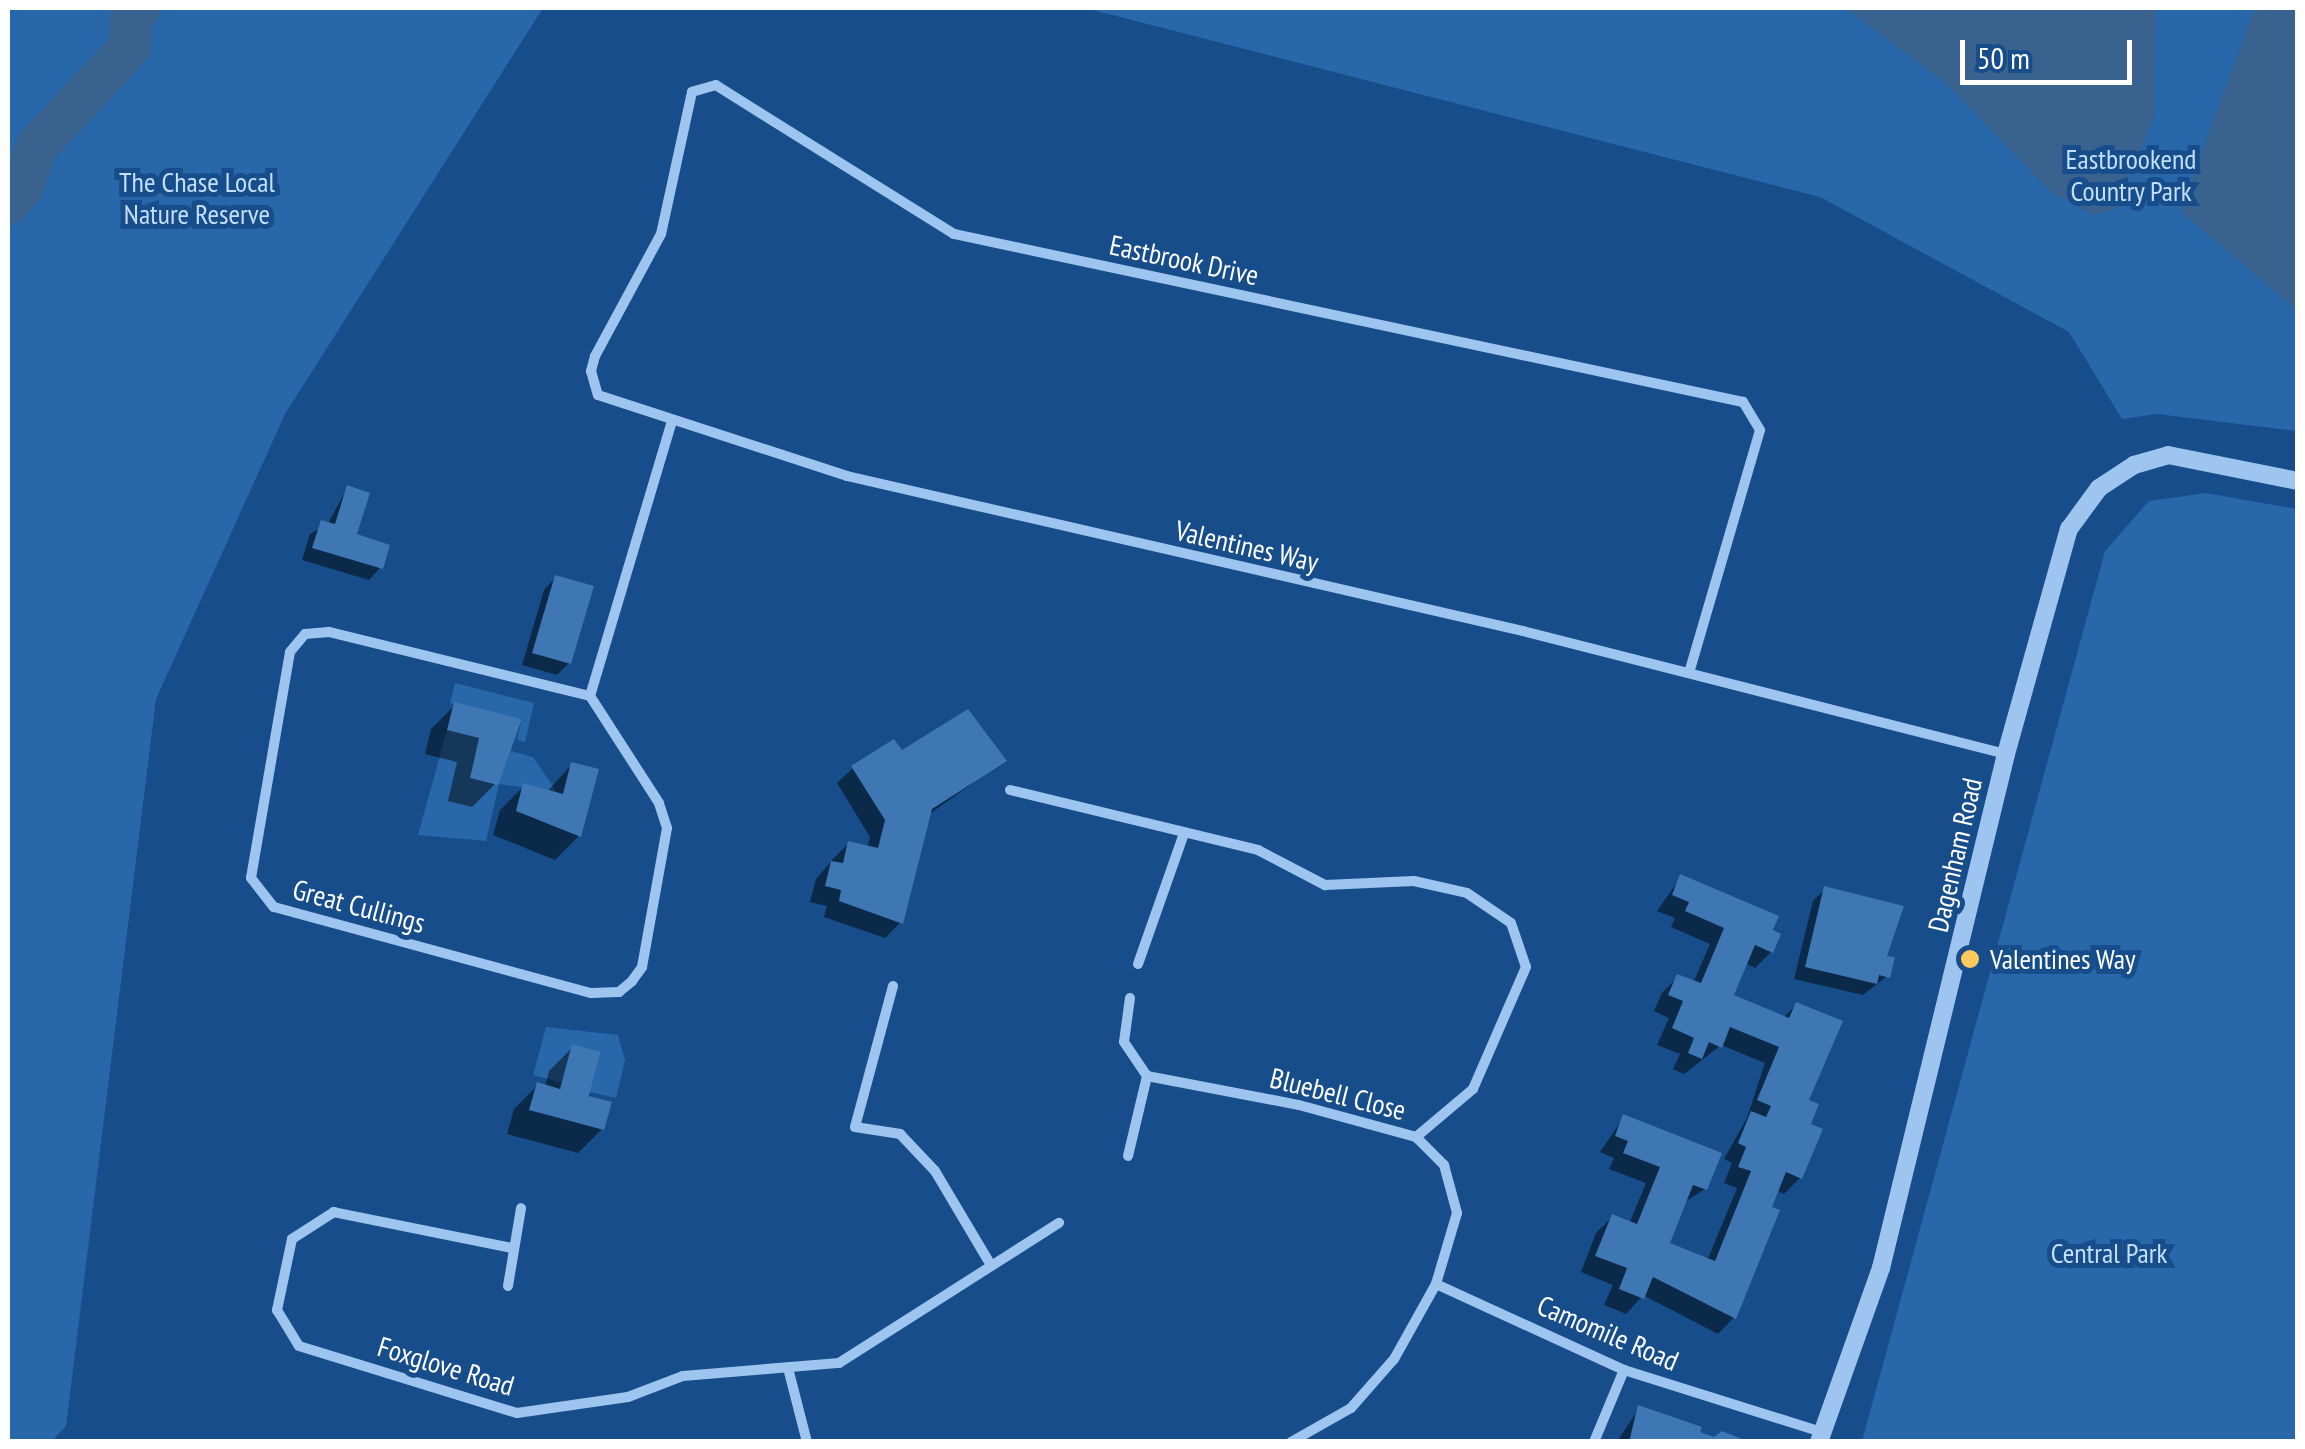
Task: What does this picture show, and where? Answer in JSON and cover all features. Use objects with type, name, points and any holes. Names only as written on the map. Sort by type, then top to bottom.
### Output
[{"type":"street","name":"Eastbrook Drive","points":[[598,395],[590,371],[662,234],[692,92],[716,85],[954,234],[1742,402],[1760,430],[1689,674]]},
{"type":"street","name":"Valentines Way","points":[[598,395],[847,476],[1689,674],[2006,754]]},
{"type":"street","points":[[590,696],[672,421]]},
{"type":"street","name":"Dagenham Road","points":[[1821,1437],[1881,1268],[2006,754],[2070,529],[2099,488],[2134,466],[2168,456],[2298,481]]},
{"type":"street","name":"Great Cullings","points":[[329,632],[590,696],[660,804],[668,828],[642,967],[620,992],[591,992],[274,907],[251,878],[290,652],[306,634],[329,632]]},
{"type":"street","points":[[1010,790],[1183,836],[1258,850],[1325,885],[1414,881],[1467,893],[1511,923],[1526,967],[1480,1072],[1472,1089],[1416,1136]]},
{"type":"street","points":[[1138,964],[1183,836]]},
{"type":"street","points":[[894,986],[856,1127],[900,1134],[935,1171],[989,1262]]},
{"type":"street","points":[[1128,1156],[1148,1076],[1124,1042],[1130,998]]},
{"type":"street","name":"Bluebell Close","points":[[1148,1076],[1416,1136],[1444,1164],[1457,1213],[1436,1284],[1394,1359],[1351,1408],[1291,1442]]},
{"type":"street","points":[[508,1286],[521,1208]]},
{"type":"street","name":"Foxglove Road","points":[[512,1248],[334,1212],[292,1239],[278,1310],[299,1346],[517,1413],[628,1397],[683,1376],[790,1372],[839,1363],[989,1262],[1059,1223]]},
{"type":"street","name":"Camomile Road","points":[[1436,1284],[1624,1370],[1821,1437]]},
{"type":"street","points":[[1594,1442],[1624,1370]]},
{"type":"street","points":[[790,1372],[807,1442]]},
{"type":"green space","name":"The Chase Local Nature Reserve","points":[[8,8],[543,8],[285,414],[156,699],[66,1426],[51,1442],[8,1441]]},
{"type":"green space","name":"Eastbrookend Country Park","points":[[1085,8],[2297,8],[2297,431],[2157,414],[2122,419],[2069,332],[1820,197]]},
{"type":"green space","name":"Central Park","points":[[2206,493],[2297,509],[2297,1441],[1862,1441],[2105,551],[2149,501]]},
{"type":"green space","points":[[455,683],[534,703],[525,742],[517,740],[522,719],[450,703]]},
{"type":"green space","points":[[447,730],[479,738],[470,778],[498,784],[507,750],[533,757],[557,792],[499,784],[486,841],[418,835]]},
{"type":"green space","points":[[546,1027],[618,1035],[625,1060],[616,1098],[590,1092],[601,1053],[562,1083],[533,1075]]},
{"type":"shaded area","points":[[1845,8],[2156,8],[2154,117],[2117,209],[2094,215],[2051,192],[1946,83]]},
{"type":"shaded area","points":[[2255,8],[2297,8],[2297,310],[2180,211]]},
{"type":"building","points":[[347,485],[370,493],[357,534],[390,545],[383,569],[312,548],[321,520],[335,524]]},
{"type":"building","points":[[555,575],[594,586],[571,664],[532,653]]},
{"type":"building","points":[[454,702],[522,719],[498,785],[470,778],[479,738],[447,730]]},
{"type":"building","points":[[968,709],[1007,761],[932,809],[903,924],[839,901],[841,890],[825,886],[831,861],[843,863],[848,841],[878,848],[885,820],[851,766],[894,739],[902,750]]},
{"type":"building","points":[[571,762],[599,769],[581,837],[516,811],[523,783],[563,794]]},
{"type":"building","points":[[1680,874],[1779,916],[1773,930],[1781,934],[1773,953],[1755,945],[1734,995],[1789,1018],[1796,1002],[1843,1021],[1809,1100],[1819,1104],[1811,1124],[1823,1129],[1802,1179],[1786,1172],[1772,1207],[1780,1210],[1736,1319],[1653,1277],[1644,1299],[1619,1289],[1627,1268],[1595,1256],[1612,1214],[1637,1224],[1660,1167],[1623,1153],[1628,1141],[1615,1136],[1623,1114],[1722,1153],[1707,1190],[1693,1185],[1670,1243],[1715,1261],[1751,1171],[1738,1167],[1746,1147],[1738,1143],[1751,1111],[1766,1117],[1771,1106],[1757,1100],[1779,1047],[1730,1027],[1722,1048],[1709,1042],[1702,1059],[1688,1053],[1694,1038],[1672,1028],[1683,1001],[1668,995],[1677,974],[1701,983],[1724,928],[1685,911],[1689,902],[1672,895]]},
{"type":"building","points":[[1824,886],[1904,906],[1887,956],[1895,957],[1890,978],[1879,975],[1877,984],[1805,967]]},
{"type":"building","points":[[572,1044],[601,1052],[589,1096],[612,1102],[604,1130],[529,1110],[537,1082],[560,1089]]},
{"type":"building","points":[[1638,1405],[1702,1427],[1700,1432],[1714,1437],[1722,1431],[1749,1442],[1629,1442]]},
{"type":"waterway","points":[[8,204],[23,187],[37,146],[130,47],[131,18],[140,8]]},
{"type":"place","name":"Valentines Way","points":[[1970,959]]}]
